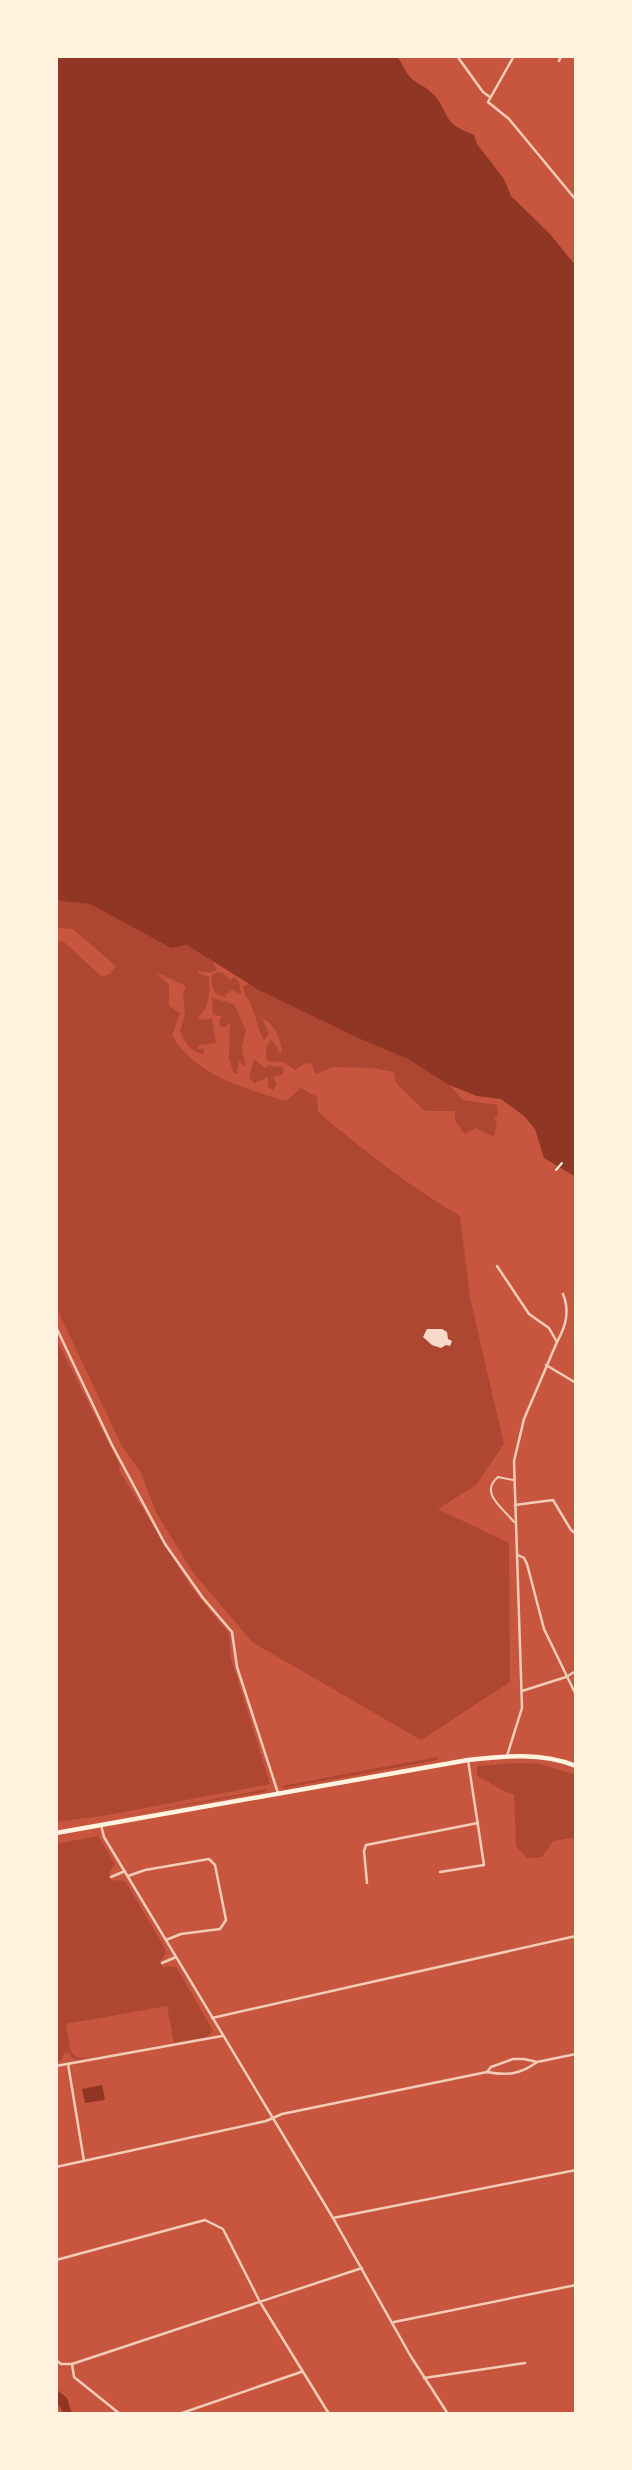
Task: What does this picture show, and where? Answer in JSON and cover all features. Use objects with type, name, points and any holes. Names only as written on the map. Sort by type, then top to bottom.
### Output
[{"type":"main road","points":[[56,1833],[468,1760],[507,1756],[546,1758],[576,1766]]},
{"type":"street","points":[[457,56],[483,92],[490,97]]},
{"type":"street","points":[[514,56],[488,102],[509,119],[576,200]]},
{"type":"street","points":[[559,61],[561,56]]},
{"type":"street","points":[[497,1266],[529,1314],[550,1328],[557,1342]]},
{"type":"street","points":[[507,1756],[521,1716],[522,1691],[513,1480],[517,1440],[566,1321],[567,1307],[563,1294]]},
{"type":"street","points":[[56,1327],[117,1456],[165,1544],[203,1598],[232,1632],[237,1667],[278,1793]]},
{"type":"street","points":[[546,1365],[576,1383]]},
{"type":"street","points":[[515,1505],[553,1500],[570,1530],[576,1534]]},
{"type":"street","points":[[517,1555],[524,1558],[527,1564],[544,1629],[576,1695]]},
{"type":"street","points":[[522,1691],[566,1677],[576,1671]]},
{"type":"street","points":[[440,1872],[484,1865],[468,1760]]},
{"type":"street","points":[[367,1883],[364,1851],[366,1845],[478,1824]]},
{"type":"street","points":[[101,1825],[103,1834],[362,2267],[424,2378],[448,2414]]},
{"type":"street","points":[[128,1876],[145,1870],[209,1859],[215,1865],[226,1920],[220,1929],[181,1934],[166,1940]]},
{"type":"street","points":[[111,1877],[125,1871]]},
{"type":"street","points":[[212,2018],[576,1936]]},
{"type":"street","points":[[162,1963],[176,1957]]},
{"type":"street","points":[[56,2066],[223,2036]]},
{"type":"street","points":[[56,2167],[266,2121],[282,2114],[487,2072],[509,2075],[525,2070],[537,2062],[576,2054]]},
{"type":"street","points":[[487,2072],[491,2067],[513,2059],[537,2062]]},
{"type":"street","points":[[68,2064],[84,2161]]},
{"type":"street","points":[[333,2218],[576,2170]]},
{"type":"street","points":[[56,2260],[205,2220],[223,2229],[260,2302],[329,2414]]},
{"type":"street","points":[[56,2360],[61,2364],[72,2364],[362,2267]]},
{"type":"street","points":[[392,2322],[576,2285]]},
{"type":"street","points":[[424,2378],[525,2363]]},
{"type":"street","points":[[72,2364],[74,2377],[120,2414]]},
{"type":"street","points":[[179,2414],[302,2372]]},
{"type":"lane","points":[[513,1480],[498,1477],[491,1484],[489,1491],[515,1523]]},
{"type":"path","points":[[556,1170],[562,1163]]},
{"type":"shaded area","points":[[56,56],[397,56],[410,77],[437,98],[451,122],[474,135],[477,144],[504,179],[511,196],[550,234],[576,266],[576,1177],[544,1158],[535,1129],[524,1116],[501,1099],[477,1096],[449,1085],[408,1059],[257,989],[187,945],[171,948],[92,905],[56,899]]},
{"type":"shaded area","points":[[56,899],[92,905],[171,948],[187,945],[212,960],[217,970],[198,973],[209,977],[209,988],[207,1004],[198,1017],[200,1020],[212,1019],[216,1043],[199,1045],[197,1049],[204,1049],[204,1054],[189,1046],[180,1031],[185,1015],[183,993],[186,986],[156,972],[169,985],[169,1006],[180,1013],[172,1035],[181,1049],[206,1070],[254,1091],[286,1101],[301,1088],[317,1097],[318,1112],[369,1154],[460,1216],[470,1298],[504,1444],[476,1485],[438,1509],[509,1543],[510,1682],[421,1740],[252,1642],[192,1571],[156,1512],[141,1473],[122,1446],[56,1307],[56,941],[64,942],[102,977],[110,974],[116,966],[73,929],[56,928]]},
{"type":"shaded area","points":[[218,972],[230,980],[234,977],[239,981],[241,994],[232,990],[225,995],[227,998],[215,993],[211,982],[212,975]]},
{"type":"shaded area","points":[[249,984],[408,1059],[449,1085],[463,1100],[497,1105],[494,1137],[476,1128],[464,1134],[455,1120],[455,1111],[425,1111],[396,1083],[394,1072],[372,1068],[332,1067],[316,1074],[311,1063],[295,1070],[284,1062],[267,1061],[266,1048],[271,1039],[281,1054],[281,1044],[274,1028],[262,1018],[269,1034],[264,1040],[244,990],[243,986]]},
{"type":"shaded area","points":[[212,998],[234,1004],[246,1030],[242,1047],[245,1065],[239,1060],[237,1074],[233,1072],[229,1058],[230,1022],[221,1027],[219,1021],[222,1016],[213,1015]]},
{"type":"shaded area","points":[[254,1059],[265,1068],[270,1064],[272,1067],[282,1066],[284,1072],[280,1076],[273,1076],[276,1084],[273,1090],[268,1087],[268,1077],[255,1083],[249,1078]]},
{"type":"shaded area","points":[[56,1339],[119,1464],[120,1472],[191,1587],[229,1634],[231,1658],[270,1784],[108,1815],[56,1822]]},
{"type":"shaded area","points":[[437,1757],[438,1760],[285,1788],[281,1786]]},
{"type":"shaded area","points":[[540,1764],[576,1775],[576,1839],[553,1841],[542,1857],[527,1858],[516,1846],[514,1794],[477,1776],[477,1766]]},
{"type":"shaded area","points":[[268,1789],[264,1792],[117,1817]]},
{"type":"shaded area","points":[[98,1836],[115,1864],[109,1873],[111,1880],[125,1881],[166,1950],[160,1961],[162,1967],[177,1968],[213,2031],[207,2037],[174,2043],[167,2006],[66,2024],[71,2052],[78,2058],[91,2057],[75,2059],[69,2053],[64,2053],[62,2060],[56,2063],[56,1844]]},
{"type":"shaded area","points":[[102,2085],[105,2100],[85,2103],[82,2089]]},
{"type":"shaded area","points":[[56,2389],[67,2398],[72,2414],[64,2414],[56,2401]]},
{"type":"building","points":[[427,1329],[442,1329],[447,1332],[448,1339],[452,1341],[450,1346],[441,1348],[432,1345],[423,1337]]}]
